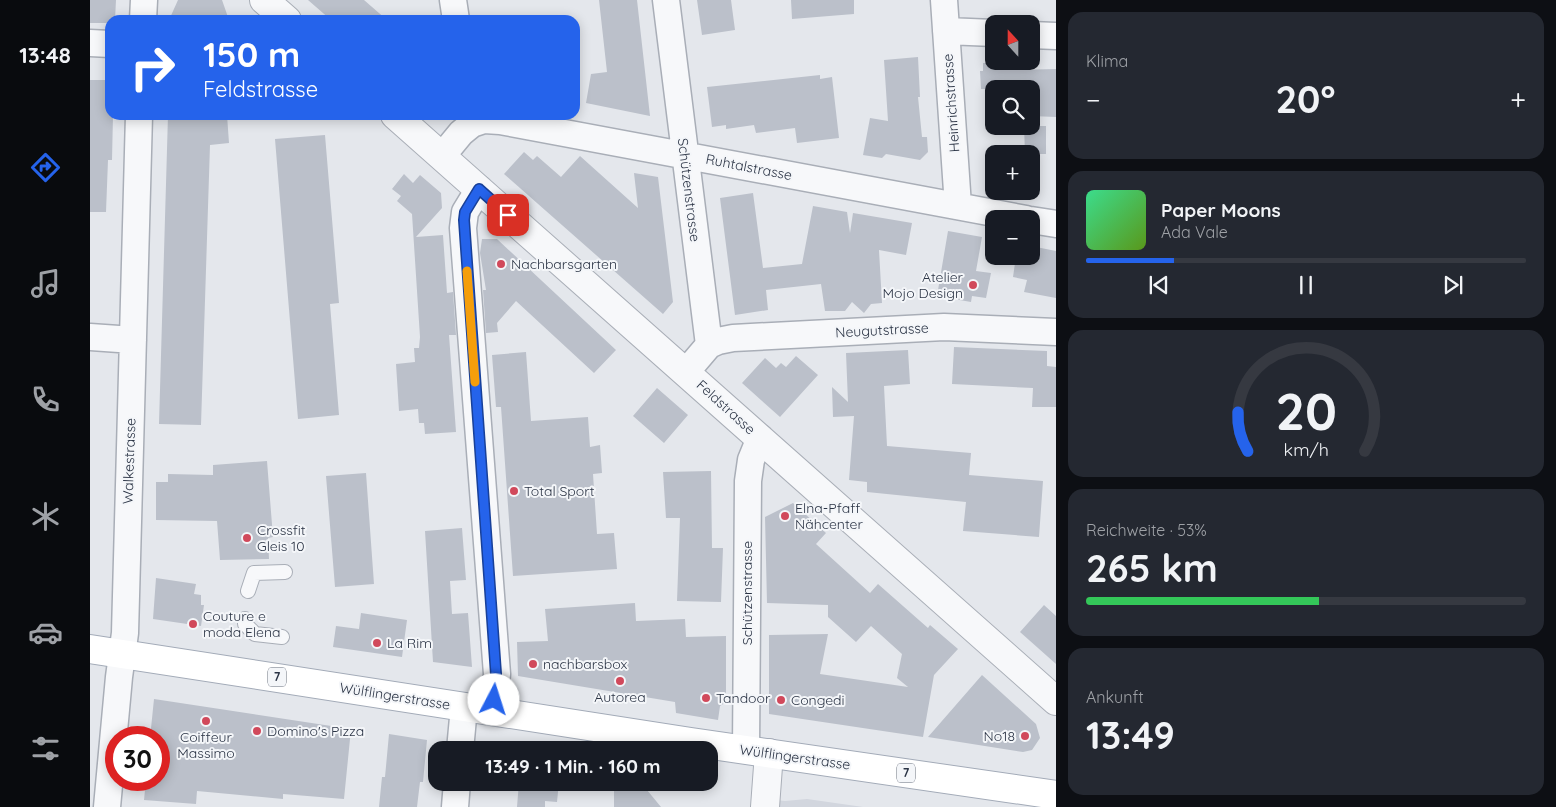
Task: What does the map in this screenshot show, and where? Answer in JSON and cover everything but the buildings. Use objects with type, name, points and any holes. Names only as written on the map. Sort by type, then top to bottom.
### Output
[{"type":"main road","name":"Wülflingerstrasse","points":[[90,649],[758,752],[1056,795]]},
{"type":"street","points":[[143,15],[144,0]]},
{"type":"street","points":[[264,0],[281,15]]},
{"type":"street","points":[[453,0],[455,15]]},
{"type":"street","name":"Schützenstrasse","points":[[666,0],[709,345]]},
{"type":"street","name":"Heinrichstrasse","points":[[944,0],[958,206]]},
{"type":"street","points":[[946,31],[985,33]]},
{"type":"street","points":[[1040,35],[1056,36]]},
{"type":"street","points":[[90,43],[105,44]]},
{"type":"street","name":"Walkestrasse","points":[[107,807],[125,633],[139,120]]},
{"type":"street","name":"Feldstrasse","points":[[401,120],[1056,701]]},
{"type":"street","points":[[442,156],[472,120]]},
{"type":"street","name":"Ruhtalstrasse","points":[[472,120],[500,121],[985,211]]},
{"type":"street","points":[[479,189],[465,212],[463,228],[496,674],[493,711]]},
{"type":"street","points":[[1040,221],[1056,224]]},
{"type":"street","name":"Neugutstrasse","points":[[709,345],[733,338],[944,327],[1056,332]]},
{"type":"street","points":[[90,337],[132,340]]},
{"type":"street","points":[[686,372],[709,345]]},
{"type":"street","name":"Schützenstrasse","points":[[760,438],[751,460],[748,481],[758,752],[765,807]]},
{"type":"street","points":[[461,741],[464,707]]},
{"type":"street","points":[[455,807],[456,791]]},
{"type":"lane","points":[[248,591],[254,573],[285,572]]},
{"type":"lane","points":[[245,619],[245,624],[255,634],[282,637]]},
{"type":"shaded area","points":[[765,799],[785,801],[807,799],[863,807],[765,807]]},
{"type":"slow traffic","points":[[467,271],[475,382]]},
{"type":"place","name":"Nachbarsgarten","points":[[501,264]]},
{"type":"place","name":"Atelier Mojo Design","points":[[973,285]]},
{"type":"place","name":"Total Sport","points":[[514,491]]},
{"type":"place","name":"Elna-Pfaff Nähcenter","points":[[785,516]]},
{"type":"place","name":"Crossfit Gleis 10","points":[[247,538]]},
{"type":"place","name":"Couture e moda Elena","points":[[193,624]]},
{"type":"place","name":"La Rim","points":[[377,643]]},
{"type":"place","name":"nachbarsbox","points":[[533,664]]},
{"type":"place","name":"Autorea","points":[[620,681]]},
{"type":"place","name":"Tandoor","points":[[706,698]]},
{"type":"place","name":"Congedi","points":[[781,700]]},
{"type":"place","name":"Coiffeur Massimo","points":[[206,721]]},
{"type":"place","name":"Domino's Pizza","points":[[257,731]]},
{"type":"place","name":"No18","points":[[1025,736]]},
{"type":"route","points":[[494,700],[496,674],[463,228],[465,212],[479,189],[508,215]]}]
